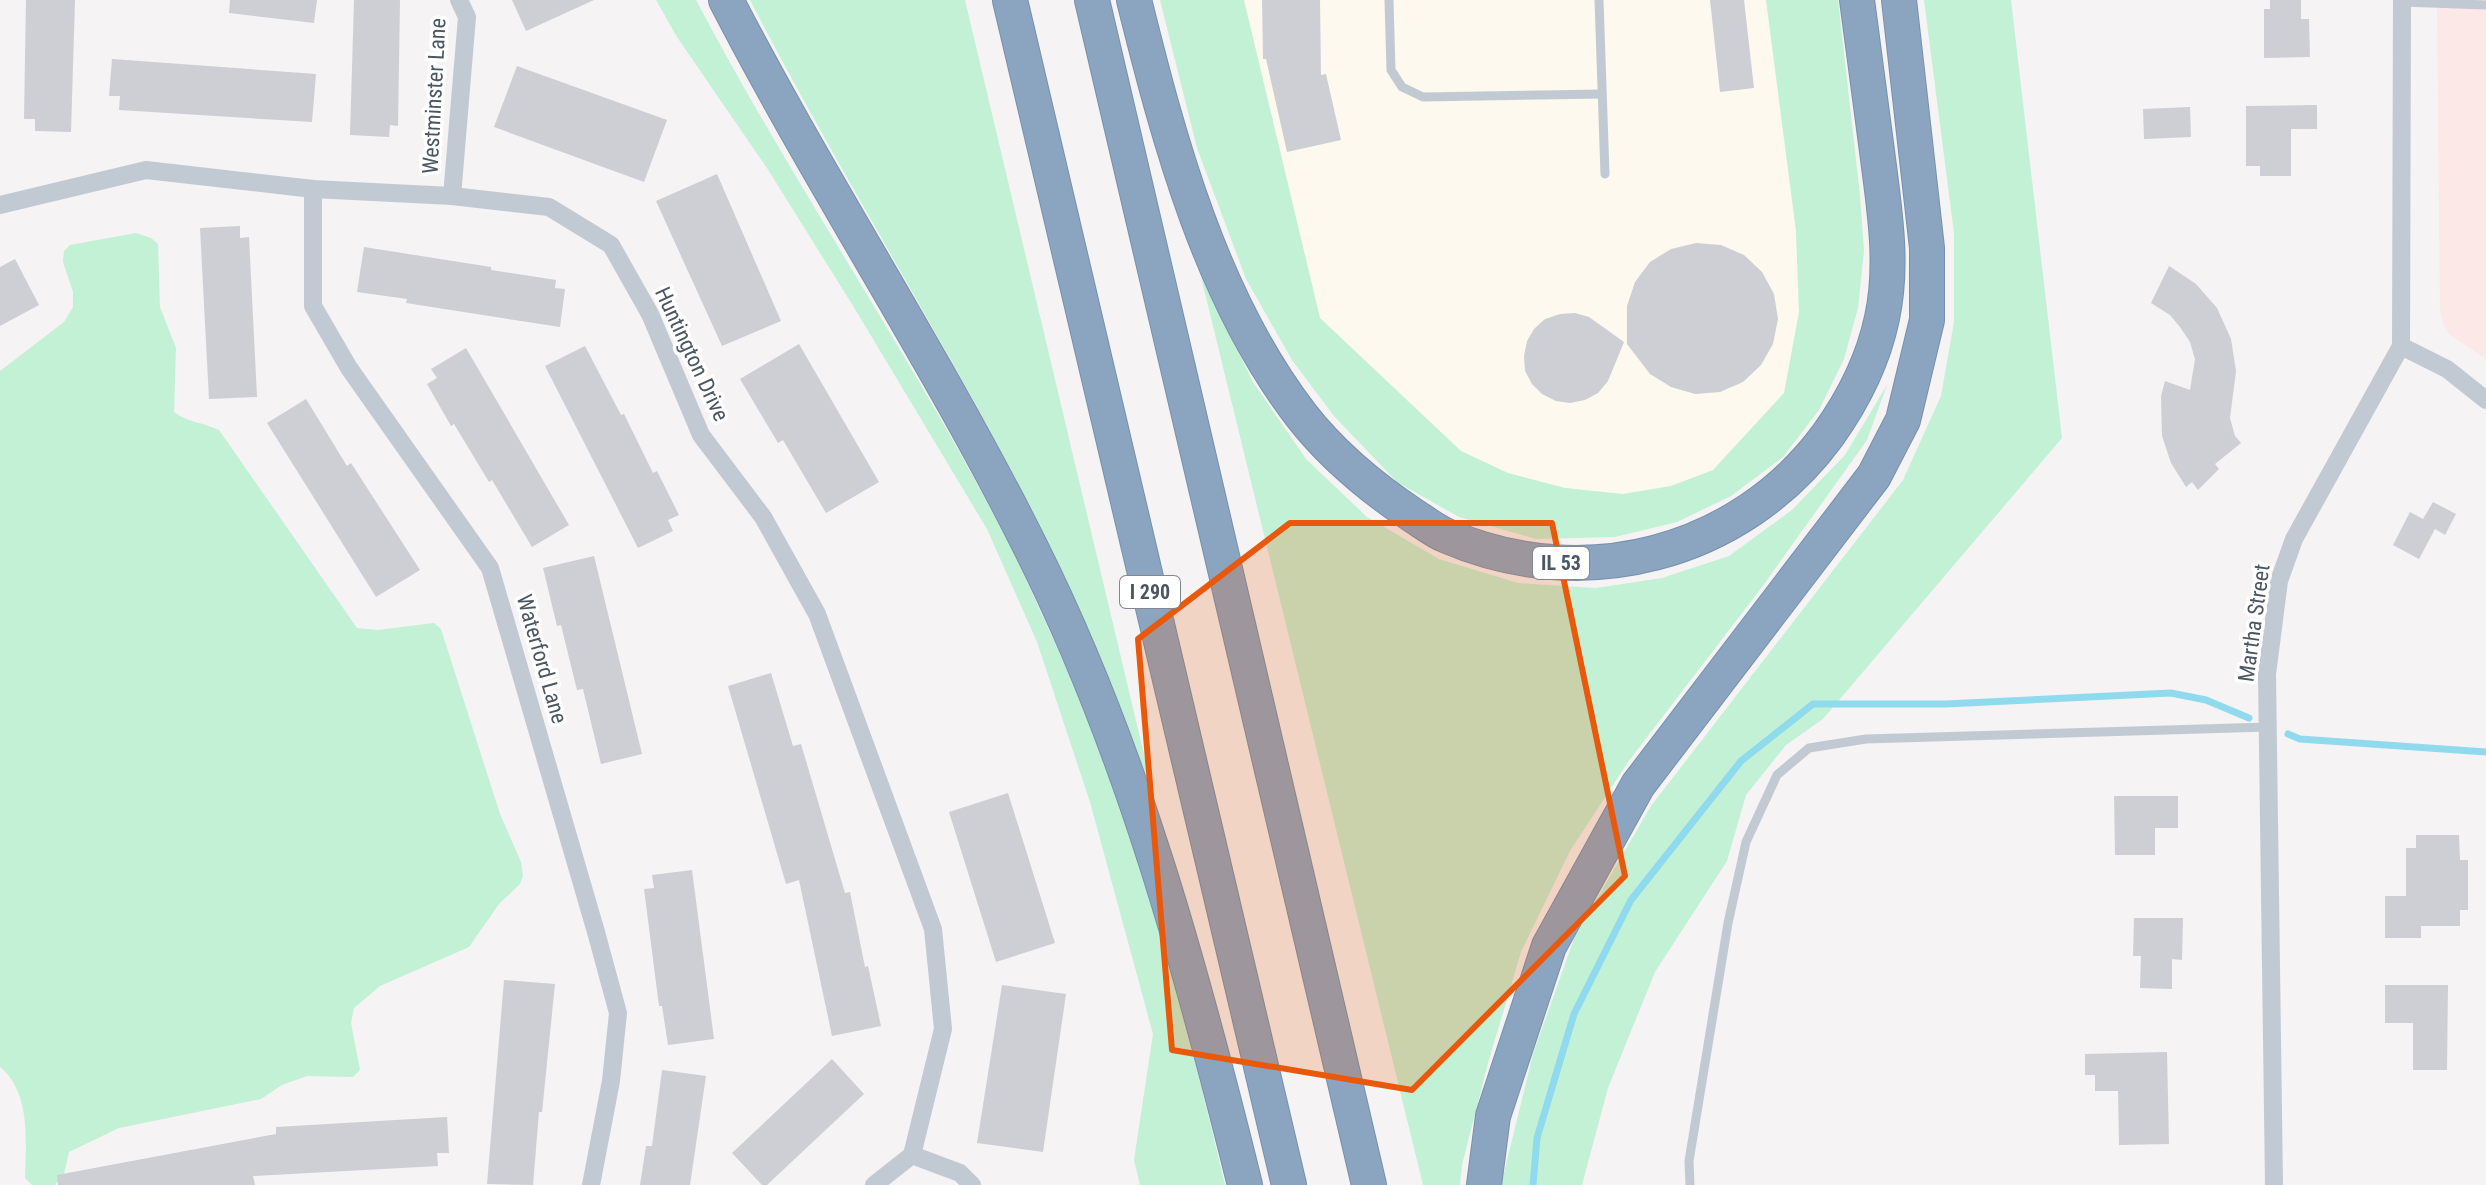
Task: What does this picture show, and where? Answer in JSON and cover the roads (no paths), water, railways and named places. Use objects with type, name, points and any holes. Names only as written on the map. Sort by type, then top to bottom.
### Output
[{"type":"highway","points":[[726,0],[767,79],[955,406],[1031,548],[1070,632],[1129,779],[1169,900],[1200,1005],[1245,1185]]},
{"type":"highway","name":"I 290","points":[[1010,0],[1289,1185]]},
{"type":"highway","points":[[1092,0],[1369,1185]]},
{"type":"highway","name":"IL 53","points":[[1134,0],[1195,216],[1261,353],[1301,414],[1334,452],[1385,497],[1444,535],[1509,558],[1570,564],[1623,560],[1676,548],[1725,527],[1775,493],[1810,459],[1842,415],[1863,377],[1882,319],[1888,270],[1886,226],[1857,0]]},
{"type":"highway","points":[[1484,1185],[1493,1116],[1549,946],[1638,785],[1874,476],[1903,420],[1927,320],[1927,248],[1899,0]]},
{"type":"street","name":"Westminster Lane","points":[[452,196],[467,17],[459,0]]},
{"type":"street","name":"Martha Street","points":[[2274,1185],[2267,674],[2279,581],[2294,539],[2401,346],[2402,1]]},
{"type":"street","name":"Huntington Drive","points":[[0,199],[146,170],[313,189],[452,196],[549,207],[611,245],[650,314],[701,435],[763,517],[817,614],[933,929],[943,1029],[912,1155]]},
{"type":"street","name":"Waterford Lane","points":[[313,189],[313,306],[349,368],[490,568],[596,932],[618,1013],[611,1081],[591,1185]]},
{"type":"street","points":[[2401,346],[2447,369],[2486,400]]},
{"type":"street","points":[[874,1185],[912,1155],[960,1173],[972,1185]]},
{"type":"lane","points":[[1389,0],[1391,70],[1402,87],[1423,97],[1602,94]]},
{"type":"lane","points":[[1599,0],[1605,174]]},
{"type":"lane","points":[[2402,1],[2486,5]]},
{"type":"lane","points":[[1690,1185],[1689,1161],[1728,923],[1746,842],[1777,775],[1809,748],[1866,739],[2268,727]]},
{"type":"waterway","points":[[1533,1185],[1537,1138],[1574,1014],[1631,900],[1741,761],[1813,704],[1946,704],[2171,693],[2206,700],[2249,718]]},
{"type":"waterway","points":[[2288,734],[2300,739],[2486,752]]}]
